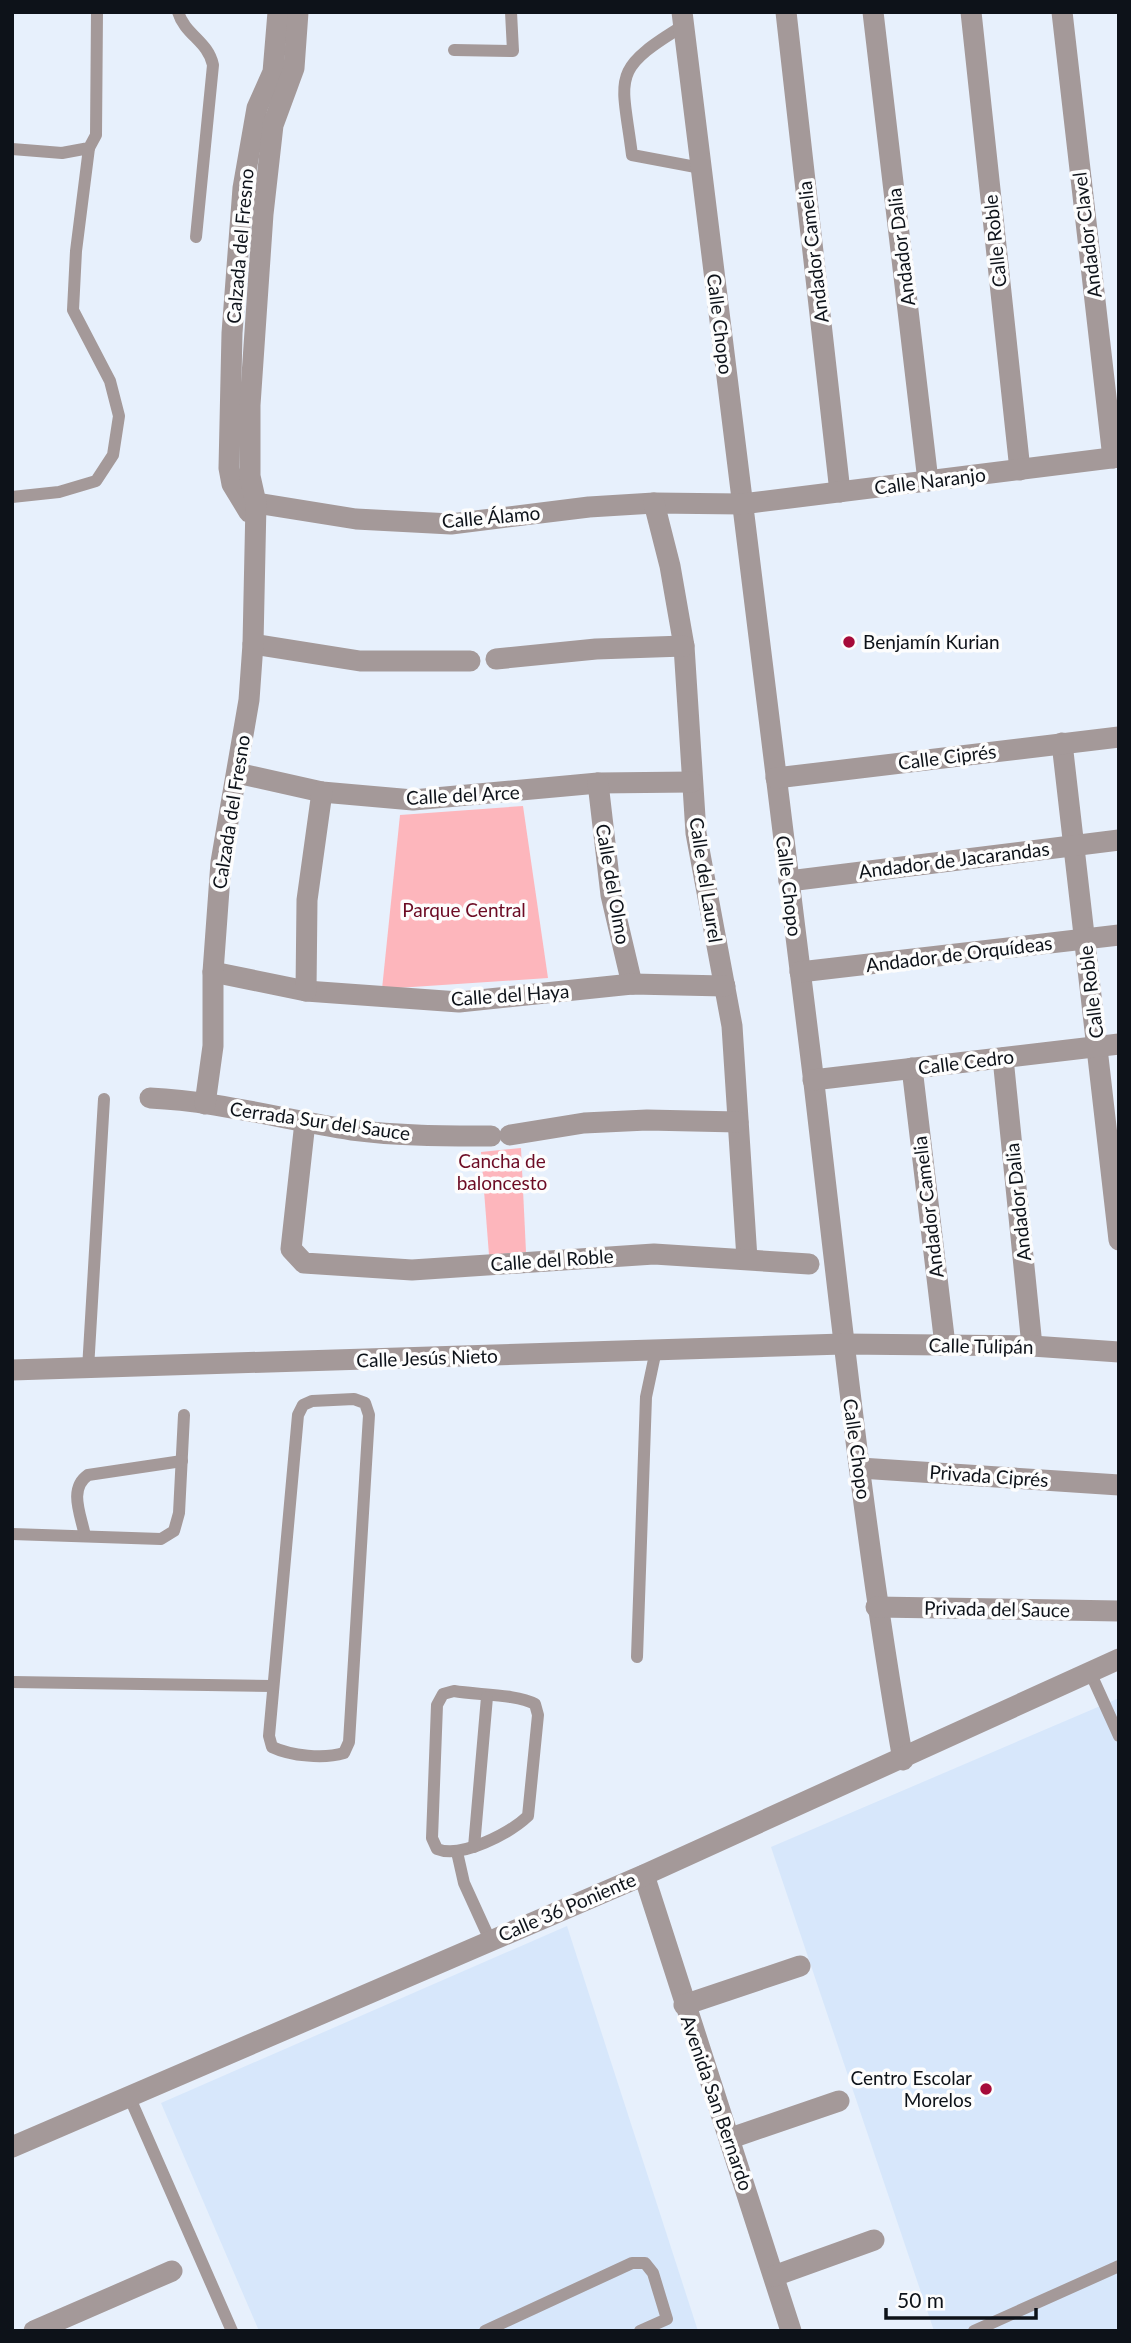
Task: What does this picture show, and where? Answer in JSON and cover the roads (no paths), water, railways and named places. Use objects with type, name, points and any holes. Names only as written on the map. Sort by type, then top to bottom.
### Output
[{"type":"street","name":"Andador Camelia","points":[[786,12],[840,492]]},
{"type":"street","name":"Andador Dalia","points":[[873,12],[928,481]]},
{"type":"street","name":"Calle Roble","points":[[971,12],[1020,470]]},
{"type":"street","name":"Andador Clavel","points":[[1062,12],[1116,457]]},
{"type":"street","name":"Calzada del Fresno","points":[[205,1104],[213,1046],[213,972],[220,862],[249,700],[253,644],[250,405],[263,214],[287,18]]},
{"type":"street","name":"Calle Chopo","points":[[682,19],[876,1607],[903,1760]]},
{"type":"street","name":"Calle Naranjo","points":[[742,504],[1116,457]]},
{"type":"street","name":"Calle Álamo","points":[[250,508],[356,519],[451,524],[589,507],[654,503],[742,504]]},
{"type":"street","name":"Calle del Laurel","points":[[654,503],[670,566],[684,646],[692,782],[704,889],[732,1026],[747,1259]]},
{"type":"street","points":[[253,644],[359,661],[470,661]]},
{"type":"street","points":[[496,659],[596,649],[684,646]]},
{"type":"street","name":"Calle Ciprés","points":[[776,778],[1119,737]]},
{"type":"street","name":"Calle Roble","points":[[1062,743],[1085,939],[1108,1045],[1119,1240]]},
{"type":"street","name":"Calle del Arce","points":[[237,773],[322,792],[413,800],[598,783],[692,782]]},
{"type":"street","name":"Calle del Olmo","points":[[598,783],[611,895],[632,984]]},
{"type":"street","points":[[306,991],[307,900],[322,792]]},
{"type":"street","name":"Andador de Jacarandas","points":[[789,881],[1119,840]]},
{"type":"street","name":"Andador de Orquídeas","points":[[800,972],[1119,935]]},
{"type":"street","name":"Calle del Haya","points":[[213,972],[306,991],[459,1002],[632,984],[725,986]]},
{"type":"street","name":"Calle Cedro","points":[[813,1080],[1108,1045]]},
{"type":"street","name":"Andador Dalia","points":[[1003,1058],[1032,1346]]},
{"type":"street","name":"Andador Camelia","points":[[912,1068],[945,1345]]},
{"type":"street","name":"Cerrada Sur del Sauce","points":[[150,1098],[415,1136],[501,1135],[584,1123],[647,1119],[738,1122]]},
{"type":"street","name":"Calle del Roble","points":[[305,1122],[291,1249],[304,1263],[411,1270],[654,1254],[809,1264]]},
{"type":"street","name":"Calle Tulipán","points":[[843,1344],[1032,1346],[1119,1352]]},
{"type":"street","name":"Calle Jesús Nieto","points":[[12,1370],[843,1344]]},
{"type":"street","name":"Privada Ciprés","points":[[860,1468],[1119,1485]]},
{"type":"street","name":"Privada del Sauce","points":[[876,1607],[1119,1611]]},
{"type":"street","name":"Calle 36 Poniente","points":[[12,2147],[643,1875],[903,1760],[1119,1659]]},
{"type":"street","name":"Avenida San Bernardo","points":[[643,1875],[684,2005],[731,2138],[791,2331]]},
{"type":"street","points":[[684,2005],[800,1966]]},
{"type":"street","points":[[731,2138],[839,2101]]},
{"type":"street","points":[[774,2276],[874,2240]]},
{"type":"street","points":[[34,2331],[172,2271]]},
{"type":"lane","points":[[12,497],[59,492],[96,481],[113,455],[119,416],[110,381],[73,310],[76,251],[89,148],[96,135],[97,12]]},
{"type":"lane","points":[[178,12],[187,31],[210,50],[213,65],[195,237]]},
{"type":"lane","points":[[454,50],[513,51],[512,12]]},
{"type":"lane","points":[[682,19],[633,61],[622,81],[625,106],[632,155],[701,168]]},
{"type":"lane","points":[[12,149],[62,153],[89,148]]},
{"type":"lane","points":[[88,1369],[104,1099]]},
{"type":"lane","points":[[637,1657],[646,1397],[656,1350]]},
{"type":"lane","points":[[354,1399],[365,1403],[369,1415],[349,1742],[344,1753],[333,1756],[282,1752],[272,1747],[269,1736],[272,1685],[298,1415],[303,1405],[312,1401],[354,1399]]},
{"type":"lane","points":[[12,1534],[161,1539],[174,1531],[179,1513],[184,1415]]},
{"type":"lane","points":[[85,1536],[76,1491],[79,1481],[88,1475],[182,1461]]},
{"type":"lane","points":[[1090,1672],[1119,1736]]},
{"type":"lane","points":[[12,1682],[272,1685]]},
{"type":"lane","points":[[454,1691],[487,1697],[524,1698],[535,1704],[538,1715],[530,1809],[523,1821],[474,1847],[448,1854],[437,1849],[432,1838],[437,1705],[443,1694],[454,1691]]},
{"type":"lane","points":[[474,1847],[487,1697]]},
{"type":"lane","points":[[457,1852],[464,1883],[490,1940]]},
{"type":"lane","points":[[129,2096],[232,2331]]},
{"type":"lane","points":[[485,2331],[632,2263],[645,2263],[653,2273],[668,2325],[640,2331]]},
{"type":"lane","points":[[974,2331],[1119,2266]]},
{"type":"place","name":"Benjamín Kurian","points":[[849,642]]},
{"type":"place","name":"Centro Escolar Morelos","points":[[986,2089]]},
{"type":"park label","name":"Parque Central","points":[[464,910]]},
{"type":"park label","name":"Cancha de baloncesto","points":[[502,1172]]}]
